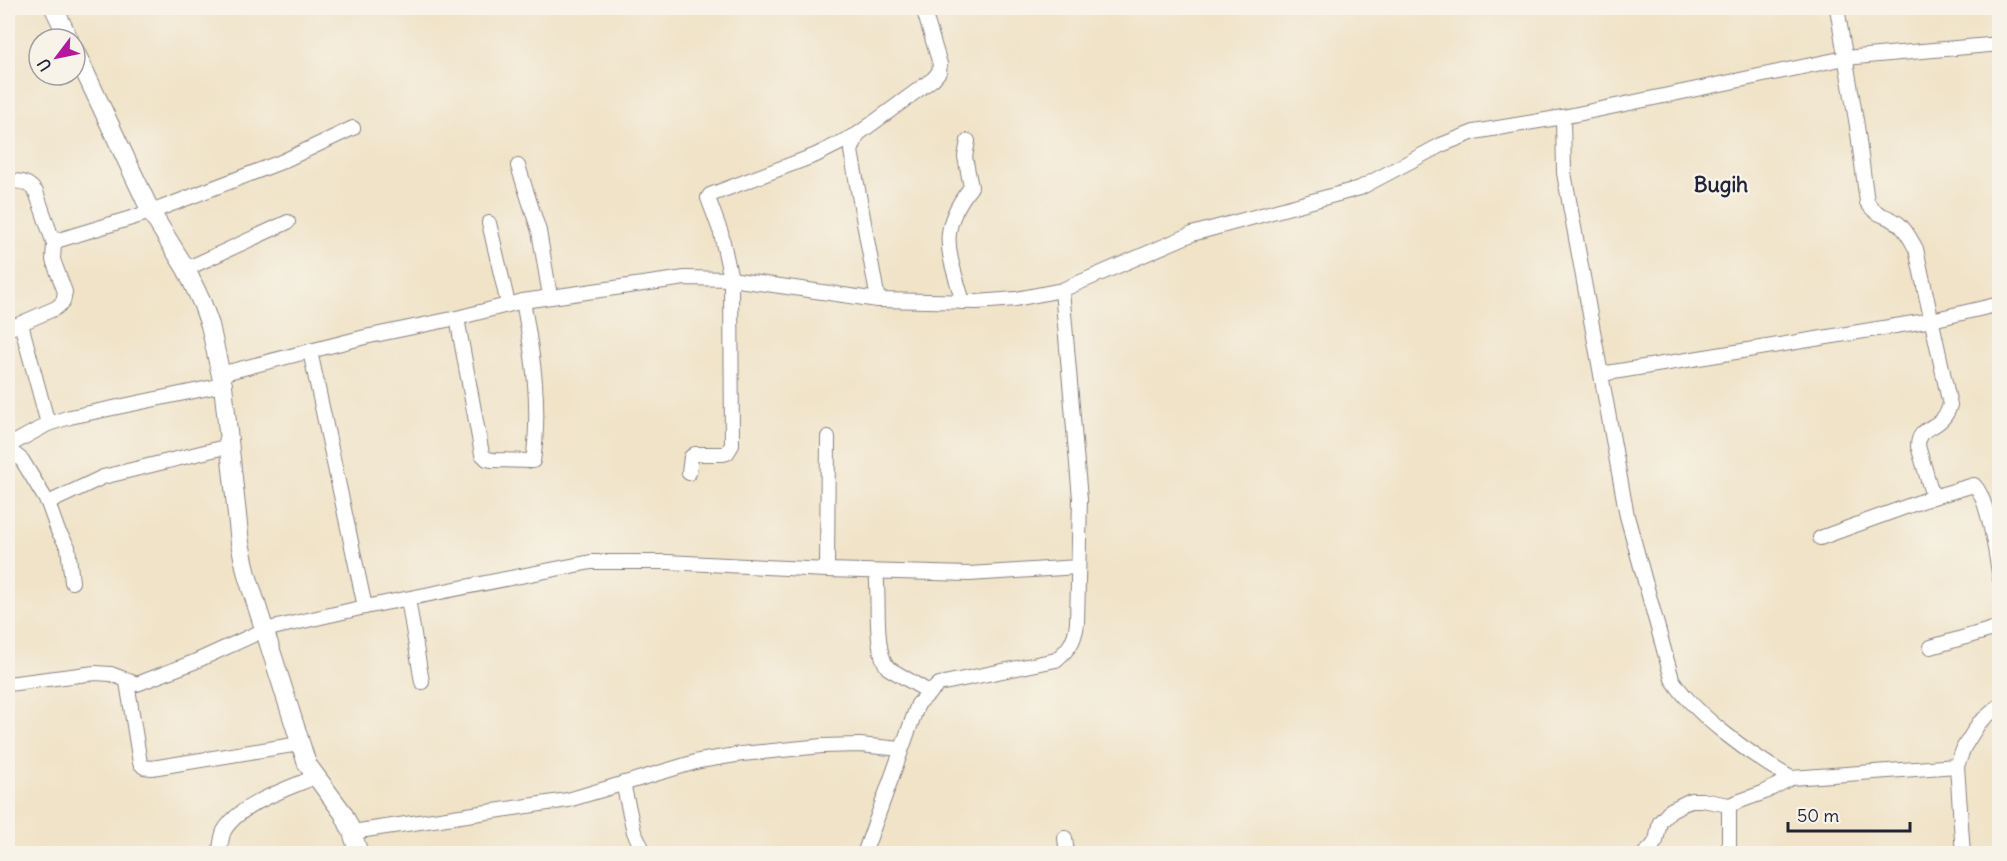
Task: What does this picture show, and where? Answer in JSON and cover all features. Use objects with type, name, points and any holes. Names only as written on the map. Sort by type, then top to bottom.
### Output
[{"type":"street","points":[[54,8],[63,27]]},
{"type":"street","points":[[689,473],[691,457],[695,454],[723,454],[727,453],[732,445],[731,279],[721,233],[708,198],[710,195],[816,155],[858,134],[933,80],[939,72],[940,63],[922,8]]},
{"type":"street","points":[[1837,8],[1867,202],[1872,210],[1897,222],[1907,232],[1916,249],[1950,405],[1942,421],[1920,434],[1918,439],[1933,496]]},
{"type":"street","points":[[72,582],[68,547],[58,531],[48,503],[22,460],[8,447],[48,424],[70,417],[221,379],[310,351],[457,318],[508,304],[550,296],[686,278],[731,279],[878,300],[963,302],[1016,299],[1062,290],[1192,234],[1360,188],[1441,145],[1474,132],[1563,117],[1845,58],[2000,44]]},
{"type":"street","points":[[87,76],[151,212],[186,270],[210,325],[221,379],[240,543],[247,575],[299,744],[315,777],[343,813],[352,832],[358,854]]},
{"type":"street","points":[[1563,117],[1564,173],[1628,516],[1672,679],[1683,695],[1714,724],[1776,770],[1791,778]]},
{"type":"street","points":[[54,244],[68,237],[151,212],[281,162],[353,128]]},
{"type":"street","points":[[858,134],[851,151],[878,300]]},
{"type":"street","points":[[963,302],[948,248],[950,227],[959,202],[971,187],[966,164],[968,141]]},
{"type":"street","points":[[518,166],[539,231],[550,296]]},
{"type":"street","points":[[8,183],[22,181],[31,185],[36,192],[54,244],[53,260],[65,292],[65,298],[56,309],[14,327],[48,424]]},
{"type":"street","points":[[186,270],[288,222]]},
{"type":"street","points":[[489,222],[508,304]]},
{"type":"street","points":[[864,854],[918,704],[929,692],[939,684],[1056,660],[1068,650],[1076,637],[1080,499],[1062,290]]},
{"type":"street","points":[[457,318],[482,454],[487,459],[493,460],[533,461],[538,407],[534,357],[523,301]]},
{"type":"street","points":[[1601,374],[1932,320],[2000,304]]},
{"type":"street","points":[[310,351],[365,607]]},
{"type":"street","points":[[827,570],[828,437]]},
{"type":"street","points":[[48,503],[103,477],[229,446]]},
{"type":"street","points":[[1820,538],[1933,496],[1974,485],[1978,488],[1984,503],[2000,579]]},
{"type":"street","points":[[8,684],[95,673],[111,674],[137,684],[152,680],[264,630],[365,607],[591,562],[667,562],[969,574],[1078,567]]},
{"type":"street","points":[[876,572],[880,648],[883,662],[888,668],[929,692]]},
{"type":"street","points":[[408,599],[423,682]]},
{"type":"street","points":[[1931,647],[2000,627]]},
{"type":"street","points":[[127,681],[140,763],[144,767],[152,768],[299,744]]},
{"type":"street","points":[[1963,854],[1957,766],[1964,747],[1979,723],[2000,705]]},
{"type":"street","points":[[352,832],[459,814],[568,800],[699,762],[742,754],[822,746],[860,745],[901,749]]},
{"type":"street","points":[[1644,854],[1656,841],[1660,822],[1671,810],[1691,800],[1730,805],[1765,792],[1791,778],[1957,766]]},
{"type":"street","points":[[219,854],[224,831],[239,815],[264,798],[315,777]]},
{"type":"street","points":[[623,783],[634,832],[645,854]]},
{"type":"street","points":[[1729,854],[1730,805]]},
{"type":"street","points":[[1065,838],[1067,854]]},
{"type":"district","name":"Bugih","points":[[1721,185]]}]
